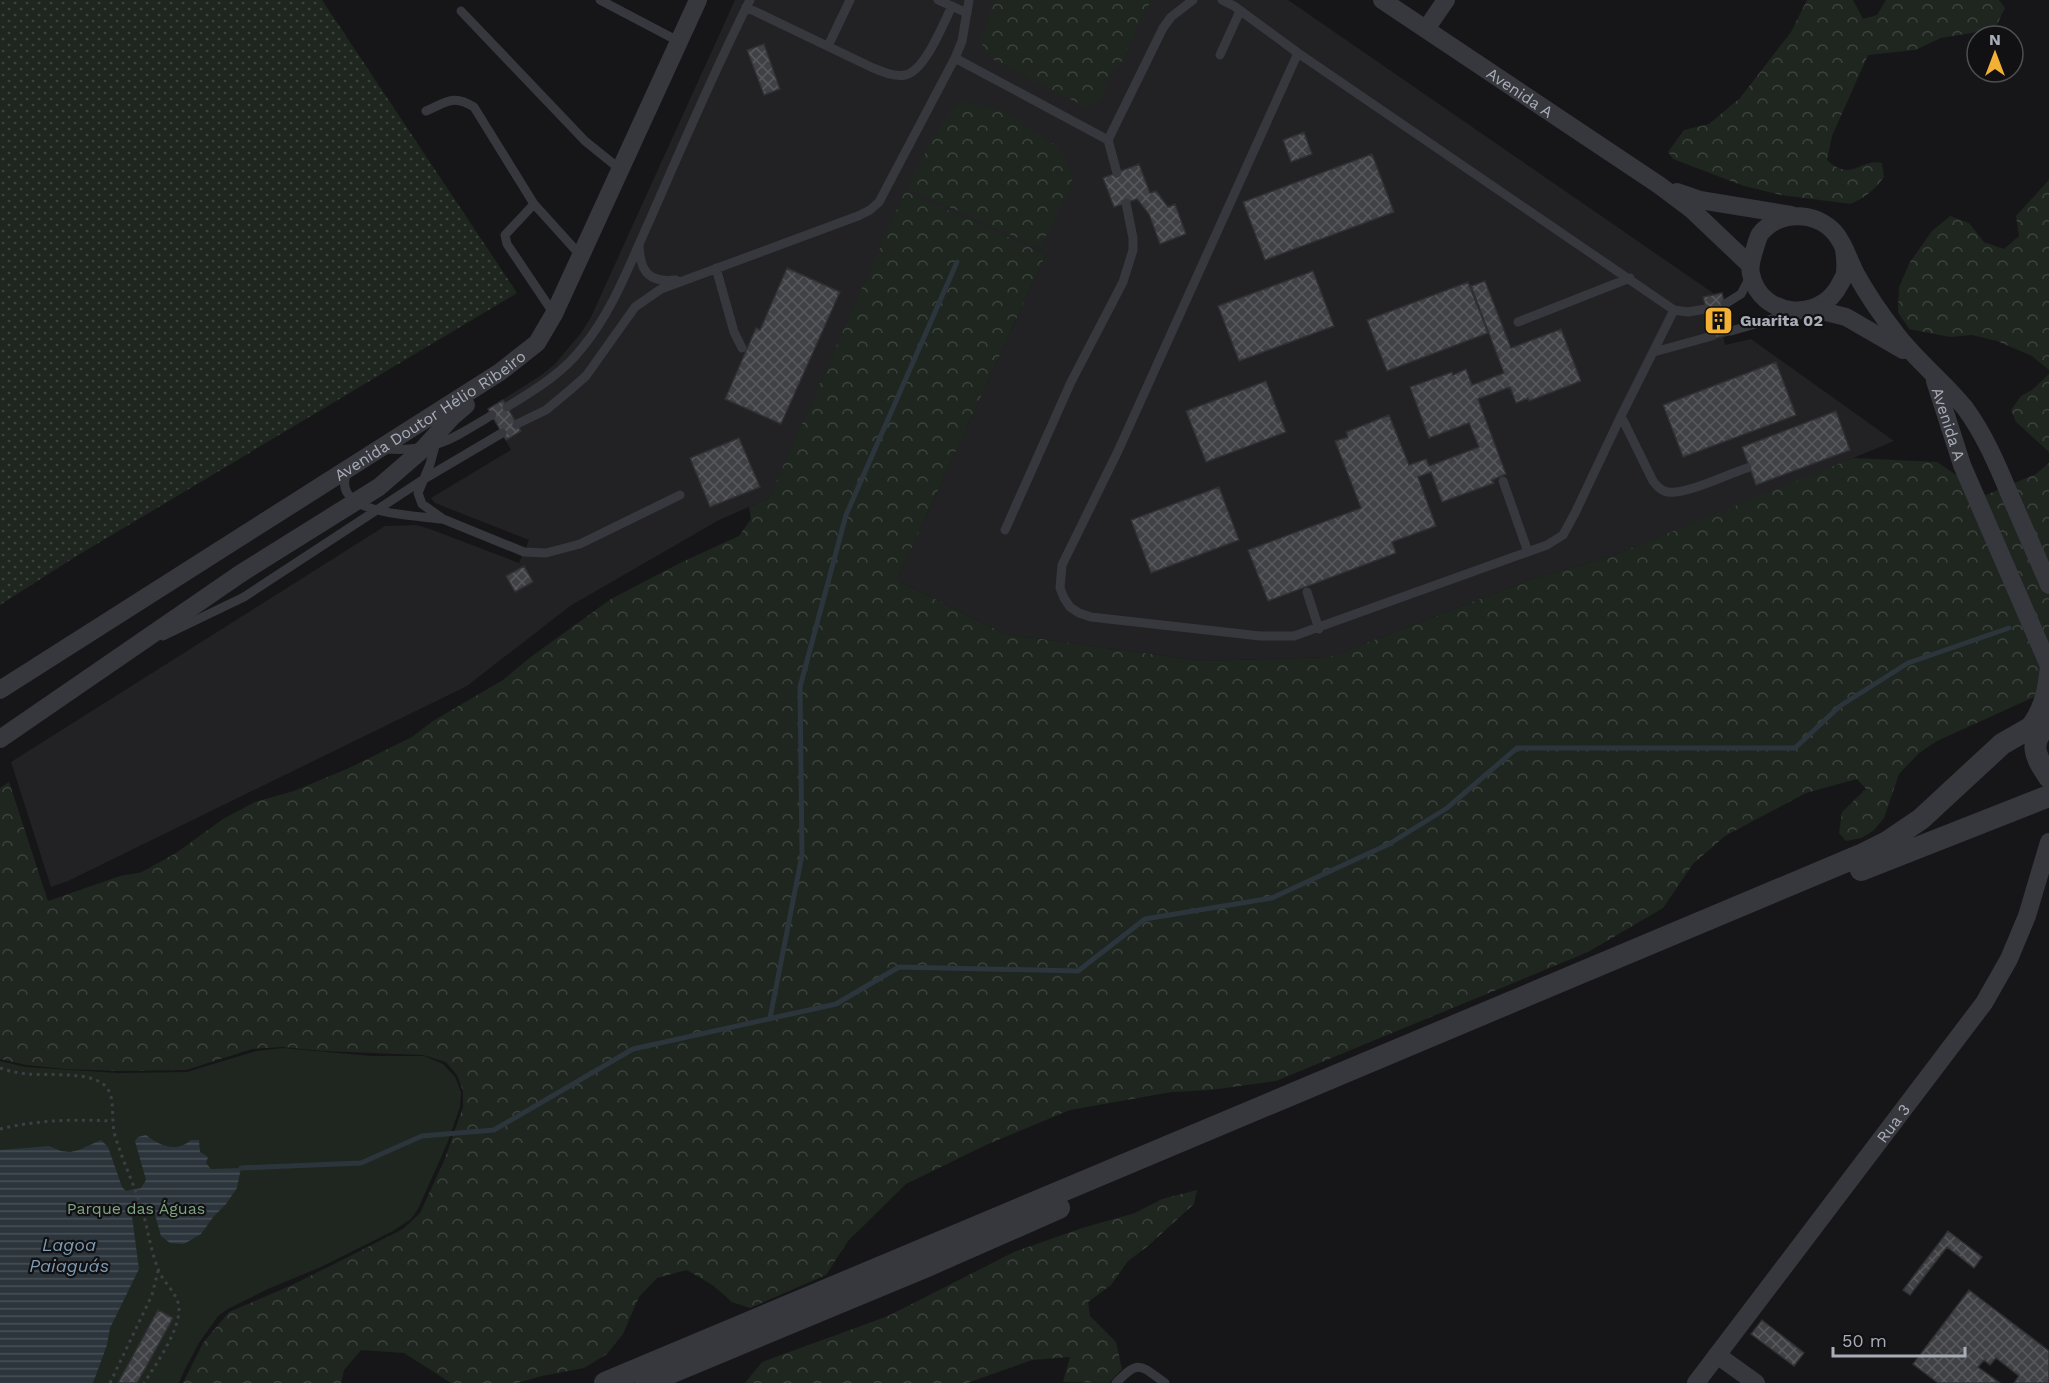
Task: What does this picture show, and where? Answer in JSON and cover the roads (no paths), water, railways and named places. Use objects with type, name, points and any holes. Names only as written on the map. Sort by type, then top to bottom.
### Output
[{"type":"street","name":"Avenida Doutor Hélio Ribeiro","points":[[0,739],[240,574],[356,502],[394,475],[429,448],[452,417],[500,372],[537,343],[554,315],[698,0]]},
{"type":"street","name":"Avenida A","points":[[1382,0],[1659,185]]},
{"type":"street","points":[[1426,29],[1446,0]]},
{"type":"street","points":[[1659,185],[1700,200],[1811,217],[1825,224],[1837,235],[1857,275],[1897,334],[1932,374]]},
{"type":"street","points":[[1659,185],[1690,209],[1751,270],[1758,290],[1768,301],[1782,309],[1806,310],[1846,317],[1898,345],[1932,374]]},
{"type":"street","points":[[1751,270],[1759,235],[1774,221],[1795,216]]},
{"type":"street","points":[[1806,310],[1834,295],[1846,273],[1844,249]]},
{"type":"street","name":"Avenida Doutor Hélio Ribeiro","points":[[0,690],[500,372]]},
{"type":"street","name":"Avenida A","points":[[1932,374],[1965,408],[1982,435],[2049,585]]},
{"type":"street","name":"Avenida A","points":[[1932,374],[1962,465],[2049,666],[2038,726]]},
{"type":"street","points":[[657,1376],[1861,855],[1887,842],[1921,819],[2002,744],[2038,726],[2049,717]]},
{"type":"street","points":[[2038,726],[2034,749],[2049,777]]},
{"type":"street","points":[[605,1383],[657,1376],[927,1266],[1830,881],[2049,796]]},
{"type":"street","name":"Rua 3","points":[[1696,1383],[1984,1004],[2009,959],[2022,927],[2049,842]]},
{"type":"street","points":[[1717,1355],[1756,1383]]},
{"type":"lane","points":[[600,0],[680,42]]},
{"type":"lane","points":[[828,46],[850,0]]},
{"type":"lane","points":[[938,0],[967,14]]},
{"type":"lane","points":[[517,424],[546,410],[586,376],[635,307],[661,289],[870,210],[884,193],[955,58],[962,41],[969,0]]},
{"type":"lane","points":[[1117,172],[1108,140],[1163,28],[1171,17],[1193,0]]},
{"type":"lane","points":[[1222,0],[1240,10],[1298,53],[1674,310],[1688,312],[1706,309]]},
{"type":"lane","points":[[507,407],[562,370],[583,348],[600,324],[748,4],[828,46],[889,74],[908,75],[920,66],[952,6]]},
{"type":"lane","points":[[1220,55],[1240,10]]},
{"type":"lane","points":[[461,11],[585,141],[621,170]]},
{"type":"lane","points":[[1298,53],[1118,451],[1067,554],[1061,571],[1060,588],[1070,607],[1091,617],[1277,637],[1294,636],[1320,629],[1547,545],[1563,535],[1575,513],[1674,310]]},
{"type":"lane","points":[[955,58],[1108,140]]},
{"type":"lane","points":[[426,111],[455,99],[474,107],[534,204],[581,256]]},
{"type":"lane","points":[[1005,530],[1071,382],[1123,282],[1133,250],[1126,203]]},
{"type":"lane","points":[[534,204],[505,235],[507,244],[554,315]]},
{"type":"lane","points":[[639,243],[641,265],[653,278],[666,281],[695,276]]},
{"type":"lane","points":[[716,268],[734,332],[742,348]]},
{"type":"lane","points":[[1725,304],[1741,294],[1751,270]]},
{"type":"lane","points":[[1518,322],[1630,278]]},
{"type":"lane","points":[[1731,331],[1806,310]]},
{"type":"lane","points":[[1654,352],[1713,336]]},
{"type":"lane","points":[[382,448],[429,448],[452,439],[492,415]]},
{"type":"lane","points":[[1621,416],[1653,481],[1660,489],[1669,492],[1683,491],[1747,468]]},
{"type":"lane","points":[[120,656],[244,597],[424,478],[502,434]]},
{"type":"lane","points":[[429,448],[430,464],[418,493],[419,501],[443,519],[524,552],[538,554],[559,551],[580,544],[680,495]]},
{"type":"lane","points":[[348,470],[344,481],[345,491],[347,496],[356,502],[376,510],[443,519]]},
{"type":"lane","points":[[1503,481],[1528,552]]},
{"type":"lane","points":[[1307,592],[1320,629]]},
{"type":"lane","points":[[1116,1383],[1131,1368],[1136,1367],[1143,1367],[1165,1383]]},
{"type":"water","name":"Lagoa Paiaguás","points":[[146,1135],[162,1145],[174,1147],[191,1140],[199,1140],[200,1152],[208,1157],[206,1163],[211,1169],[241,1168],[237,1188],[201,1234],[184,1244],[170,1243],[161,1236],[152,1204],[131,1209],[139,1269],[110,1328],[107,1345],[93,1383],[0,1383],[0,1150],[49,1146],[70,1152],[101,1140],[108,1147],[122,1187],[126,1191],[141,1188],[146,1180],[135,1141],[138,1137]]},
{"type":"waterway","points":[[770,1018],[802,855],[800,687],[846,515],[957,262]]},
{"type":"waterway","points":[[241,1168],[361,1163],[422,1136],[494,1130],[633,1049],[836,1004],[899,967],[1078,971],[1145,919],[1272,898],[1389,844],[1447,808],[1517,748],[1795,748],[1840,706],[1908,663],[2009,628]]},
{"type":"place","name":"Guarita 02","points":[[1719,320]]},
{"type":"park label","name":"Parque das Águas","points":[[136,1208]]}]
